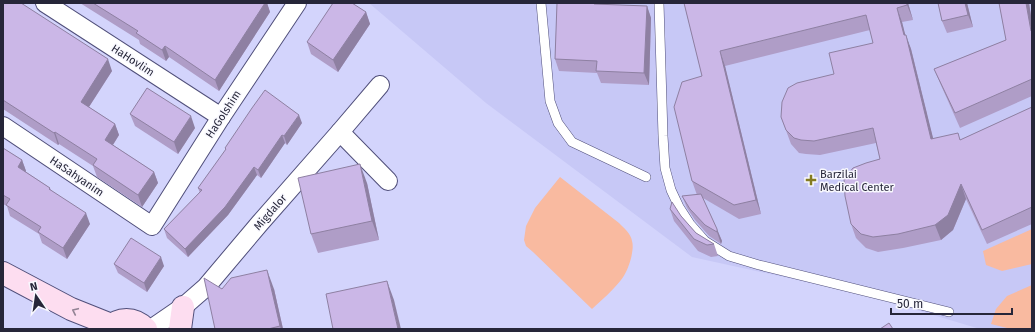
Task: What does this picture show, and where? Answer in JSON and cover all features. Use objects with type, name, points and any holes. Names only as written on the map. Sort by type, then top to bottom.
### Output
[{"type":"street","name":"HaHovlim","points":[[45,3],[221,117]]},
{"type":"street","name":"HaGolshim","points":[[152,226],[221,117],[297,3]]},
{"type":"street","name":"Migdalor","points":[[150,329],[183,307],[206,286],[380,85]]},
{"type":"street","name":"HaSahyanim","points":[[3,126],[152,226]]},
{"type":"street","points":[[340,132],[388,181]]},
{"type":"street","points":[[3,273],[71,309],[109,327],[118,321],[126,320],[135,321],[146,329]]},
{"type":"street","points":[[3,288],[24,298],[77,329]]},
{"type":"street","points":[[180,329],[183,307]]},
{"type":"lane","points":[[541,3],[550,102],[558,123],[572,142],[646,177]]},
{"type":"lane","points":[[659,3],[665,168],[671,190],[679,207],[690,224],[705,241],[729,256],[758,265],[949,312]]},
{"type":"shaded area","name":"Barzilai Medical Center","points":[[369,3],[1032,3],[1032,329],[980,329],[866,295],[692,257],[486,103]]},
{"type":"shaded area","points":[[560,177],[619,223],[629,234],[633,245],[632,255],[624,276],[618,284],[592,309],[526,246],[524,240],[526,226],[535,208]]},
{"type":"shaded area","points":[[1032,229],[1032,264],[1002,271],[986,265],[983,251]]},
{"type":"shaded area","points":[[1032,285],[1032,329],[1011,329],[991,324],[996,309],[1007,296]]},
{"type":"building","points":[[3,3],[21,3],[108,59],[81,102],[115,124],[105,140],[154,172],[138,195],[93,165],[97,159],[3,100]]},
{"type":"building","points":[[93,3],[265,3],[215,80],[165,46],[162,50],[136,33],[138,31]]},
{"type":"building","points":[[333,3],[352,3],[366,12],[333,60],[307,42]]},
{"type":"building","points":[[557,3],[594,3],[647,6],[644,73],[596,71],[597,61],[555,59]]},
{"type":"building","points":[[684,3],[907,3],[907,5],[897,8],[904,35],[906,35],[931,139],[958,133],[960,140],[1032,107],[1032,207],[982,230],[961,184],[948,215],[935,225],[898,234],[873,237],[861,234],[851,224],[845,196],[844,179],[853,168],[880,159],[873,128],[814,141],[794,138],[786,130],[781,117],[782,102],[788,88],[797,83],[834,74],[829,53],[873,43],[866,15],[720,51],[756,200],[734,205],[692,181],[674,107],[682,82],[702,76]]},
{"type":"building","points":[[938,3],[965,3],[968,15],[942,21]]},
{"type":"building","points":[[999,3],[1026,3],[1031,31],[1032,30],[1032,79],[955,113],[934,69],[1006,40]]},
{"type":"building","points":[[147,88],[191,116],[174,142],[130,114]]},
{"type":"building","points":[[265,90],[299,115],[284,136],[282,135],[258,170],[254,167],[225,207],[185,249],[164,229],[202,190],[198,188]]},
{"type":"building","points":[[3,148],[22,160],[18,167],[86,213],[63,248],[38,232],[41,227],[6,205],[10,199],[3,195]]},
{"type":"building","points":[[360,164],[372,221],[311,234],[298,178]]},
{"type":"building","points":[[701,194],[717,232],[705,225],[690,209],[682,196]]},
{"type":"building","points":[[672,202],[681,216],[696,233],[714,244],[707,245],[694,239],[670,209]]},
{"type":"building","points":[[131,238],[161,257],[144,283],[114,264]]},
{"type":"building","points":[[267,270],[280,326],[268,329],[215,329],[204,278],[222,289],[231,278]]},
{"type":"building","points":[[387,281],[398,329],[333,329],[326,294]]},
{"type":"building","points":[[889,323],[893,329],[880,329]]},
{"type":"place","name":"Barzilai Medical Center","points":[[811,180]]}]
